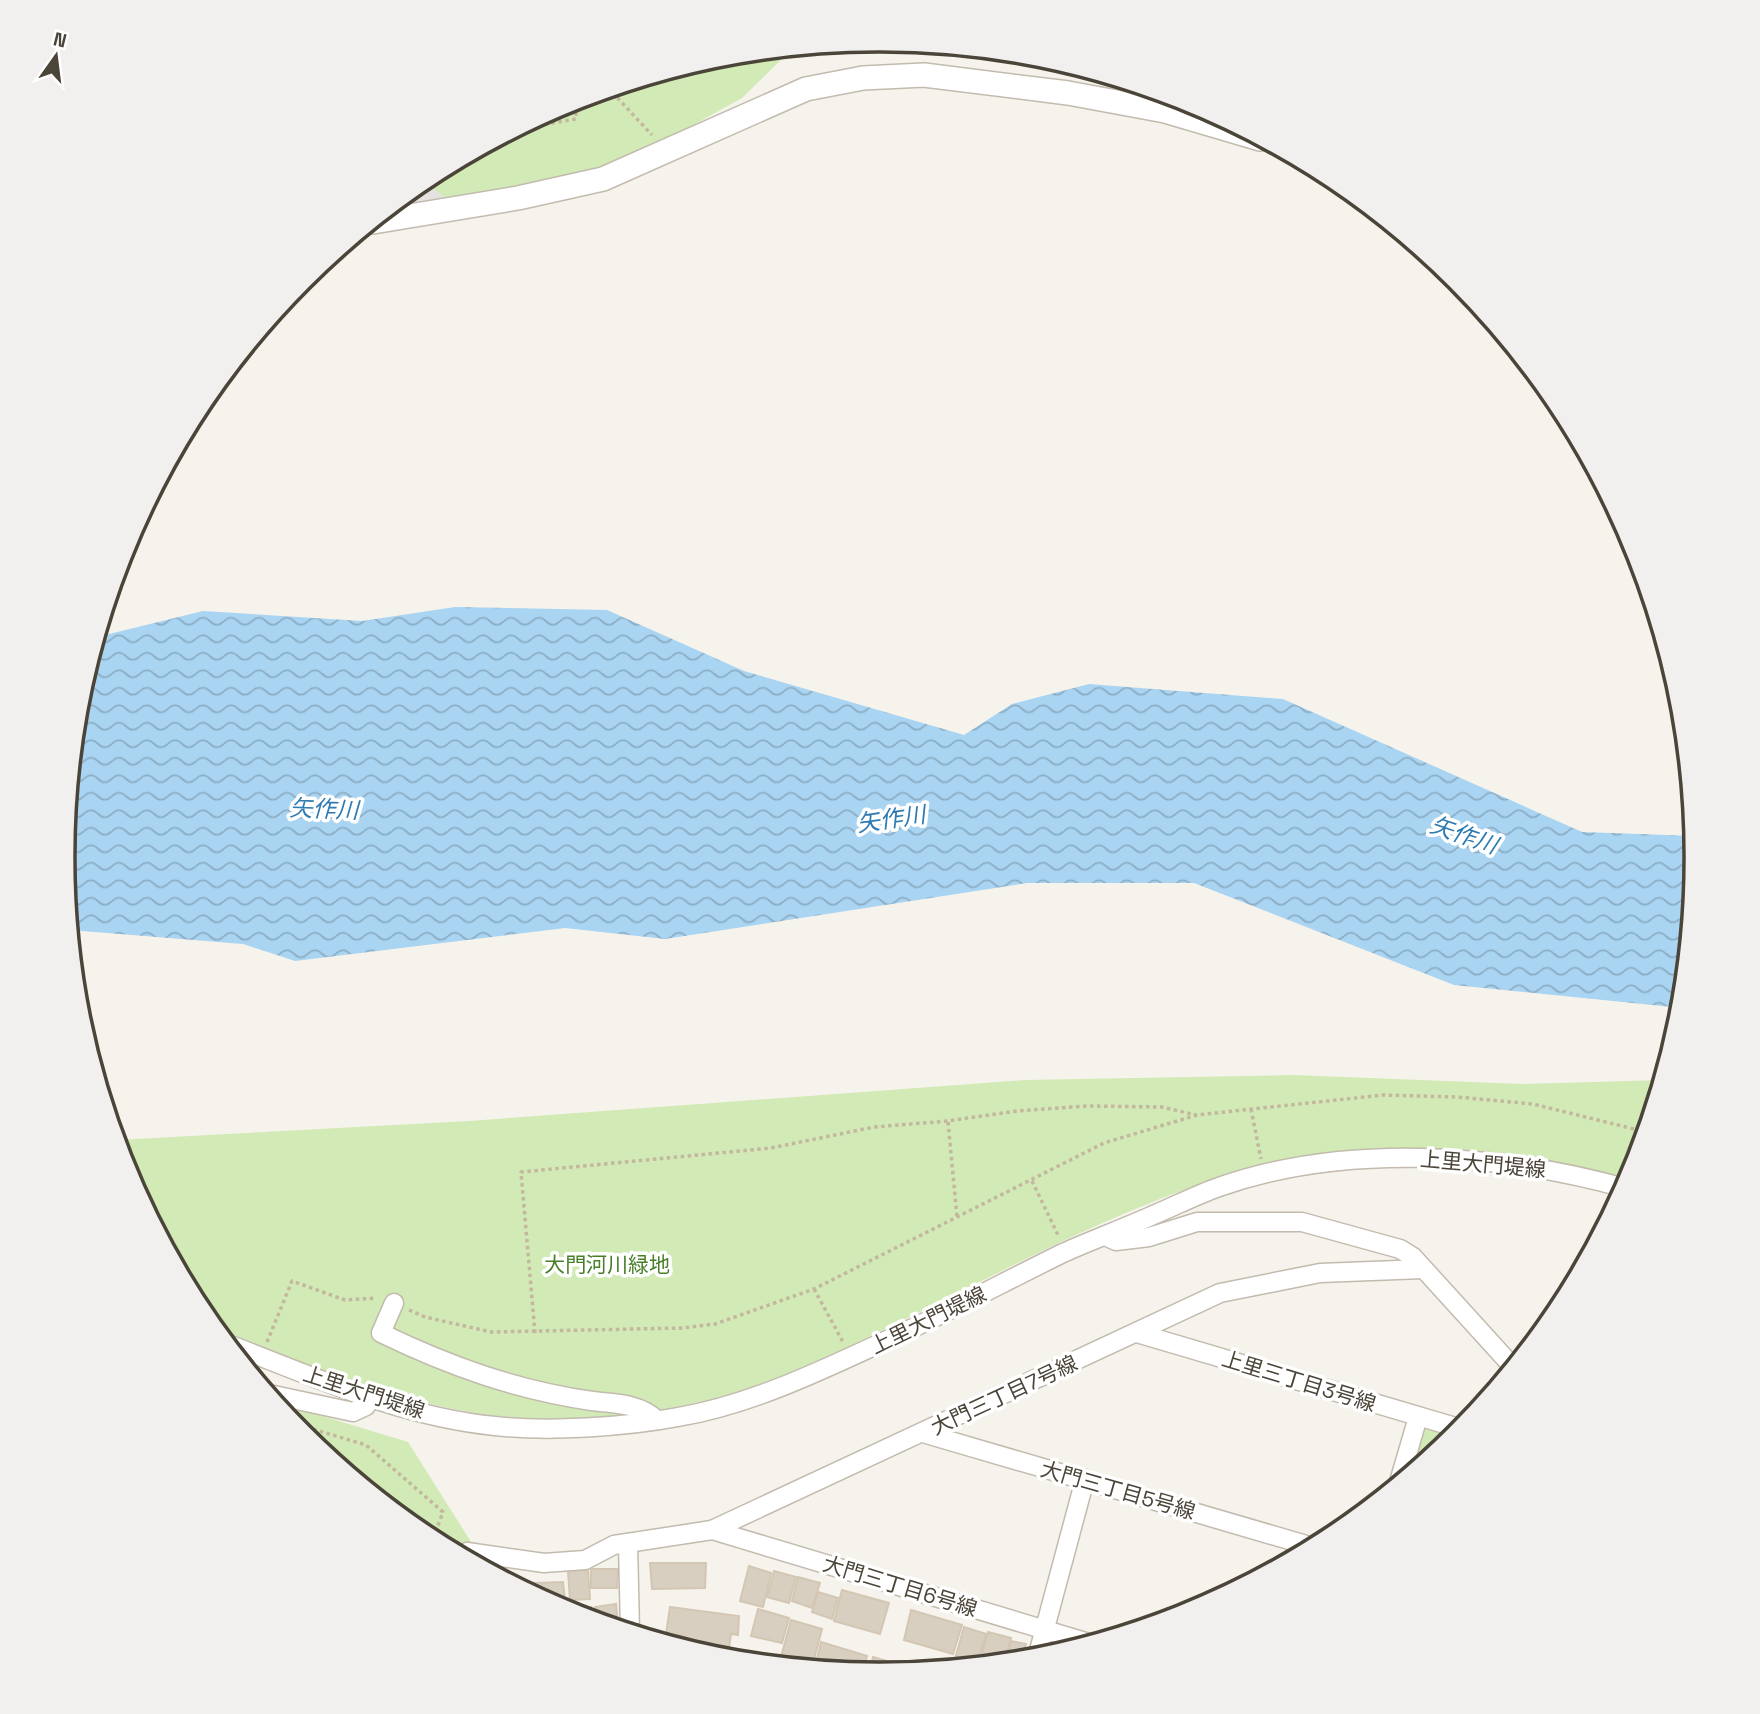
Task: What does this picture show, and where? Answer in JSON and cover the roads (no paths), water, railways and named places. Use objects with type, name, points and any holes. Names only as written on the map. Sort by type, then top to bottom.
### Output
[{"type":"street","points":[[390,219],[518,198],[603,179],[806,89],[863,78],[924,75],[1068,93],[1165,111],[1213,125]]},
{"type":"street","name":"上里大門堤線","points":[[244,1350],[369,1398],[424,1413],[494,1426],[554,1428],[657,1420],[740,1402],[851,1356],[1066,1252],[1219,1187],[1264,1175],[1332,1163],[1424,1157],[1506,1162],[1574,1174],[1614,1185]]},
{"type":"street","points":[[1105,1236],[1116,1241],[1149,1237],[1197,1222],[1302,1222],[1400,1249],[1423,1269],[1507,1360]]},
{"type":"street","name":"大門三丁目7号線","points":[[477,1553],[544,1563],[585,1560],[614,1545],[712,1530],[1220,1293],[1320,1273],[1423,1269]]},
{"type":"street","points":[[394,1303],[381,1334],[440,1361],[491,1379],[551,1395],[632,1405],[647,1411],[657,1420]]},
{"type":"street","name":"上里三丁目3号線","points":[[1138,1333],[1449,1426]]},
{"type":"street","points":[[285,1397],[353,1412],[366,1406],[369,1398]]},
{"type":"street","points":[[1403,1468],[1418,1417]]},
{"type":"street","name":"大門三丁目5号線","points":[[923,1433],[1300,1543]]},
{"type":"street","points":[[1040,1645],[1085,1479]]},
{"type":"street","name":"大門三丁目6号線","points":[[712,1530],[1071,1638]]},
{"type":"street","points":[[628,1543],[630,1622]]},
{"type":"water","name":"矢作川","points":[[455,607],[607,610],[744,671],[964,735],[1012,704],[1089,684],[1283,699],[1582,832],[1684,836],[1683,910],[1670,1007],[1454,985],[1194,883],[1027,883],[665,939],[565,928],[295,961],[243,944],[79,931],[75,857],[77,804],[91,700],[107,634],[203,611],[362,621]]},
{"type":"park label","name":"大門河川緑地","points":[[607,1264]]}]
